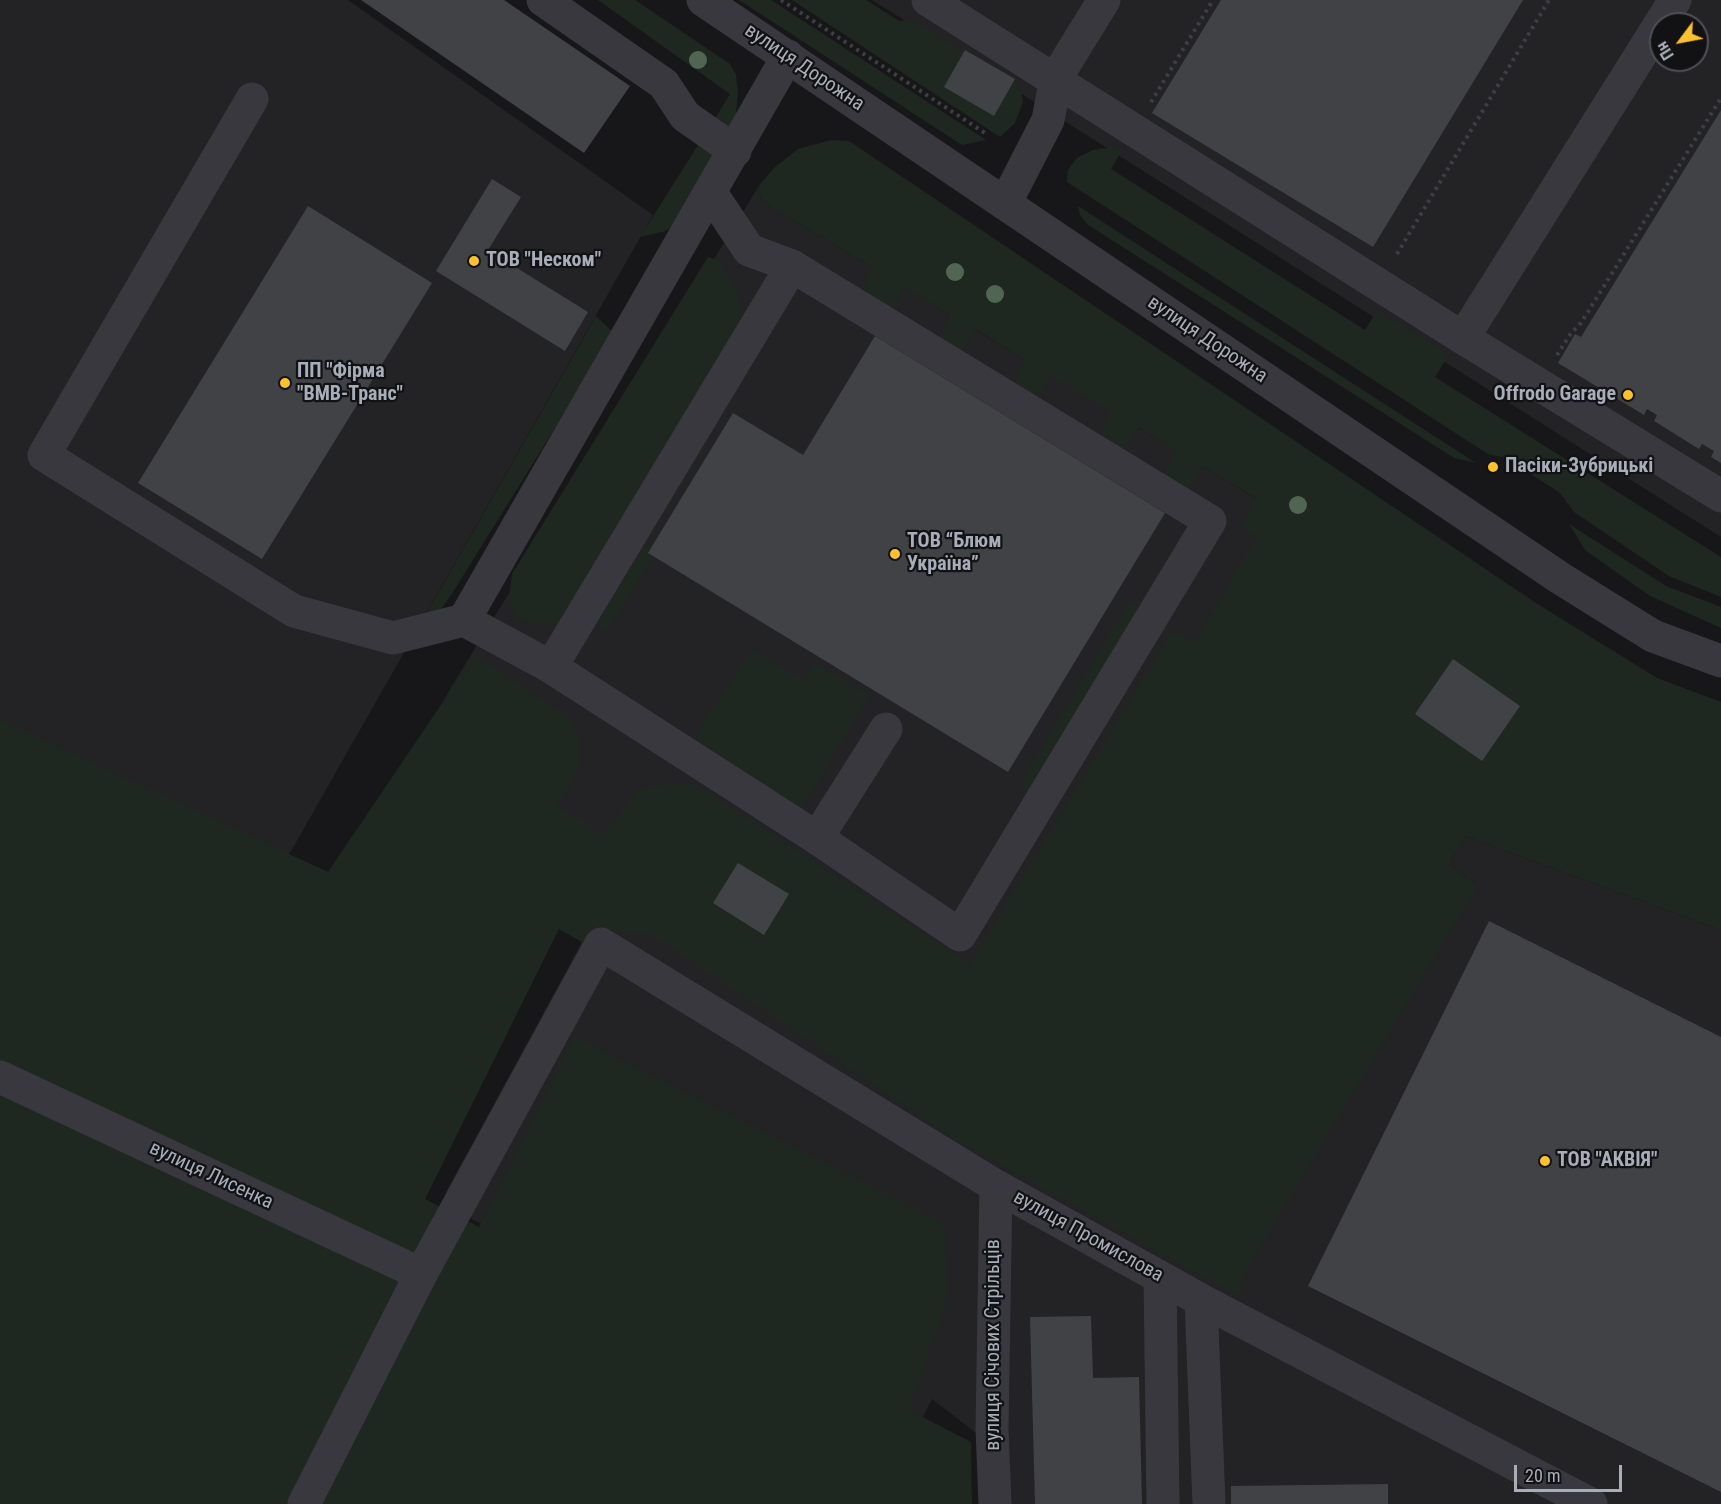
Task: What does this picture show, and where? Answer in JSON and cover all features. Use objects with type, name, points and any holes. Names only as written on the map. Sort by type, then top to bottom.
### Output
[{"type":"street","points":[[543,0],[664,84],[686,116],[735,151]]},
{"type":"street","name":"вулиця Дорожна","points":[[703,0],[1560,578],[1653,636],[1721,661]]},
{"type":"street","points":[[928,0],[1056,78],[1463,338],[1721,496]]},
{"type":"street","points":[[1005,204],[1048,120],[1056,78],[1104,0]]},
{"type":"street","points":[[1463,338],[1675,0]]},
{"type":"street","points":[[464,620],[788,56]]},
{"type":"street","points":[[252,99],[44,455],[294,611],[393,638],[464,620],[551,667],[817,838],[960,935],[1210,521],[792,266],[749,250],[711,193]]},
{"type":"street","points":[[551,667],[792,266]]},
{"type":"street","points":[[817,838],[886,729]]},
{"type":"street","name":"вулиця Промислова","points":[[421,1274],[601,944],[996,1186],[1202,1300],[1591,1504]]},
{"type":"street","name":"вулиця Лисенка","points":[[0,1077],[421,1274]]},
{"type":"street","name":"вулиця Січових Стрільців","points":[[995,1504],[992,1428],[996,1186]]},
{"type":"street","points":[[304,1504],[421,1274]]},
{"type":"street","points":[[1160,1277],[1162,1504]]},
{"type":"street","points":[[1202,1300],[1209,1504]]},
{"type":"path","points":[[781,0],[985,133]]},
{"type":"path","points":[[1145,112],[1213,0]]},
{"type":"path","points":[[1390,264],[1549,0]]},
{"type":"path","points":[[1554,358],[1571,333],[1581,323],[1721,99]]},
{"type":"shaded area","points":[[0,0],[348,0],[653,215],[142,1113],[0,1047]]},
{"type":"shaded area","points":[[598,0],[635,0],[730,64],[736,75],[738,92],[736,114],[730,131],[713,122],[730,94]]},
{"type":"shaded area","points":[[739,0],[771,0],[986,140],[962,145]]},
{"type":"shaded area","points":[[792,0],[866,0],[899,21],[912,20],[1020,88],[1023,102],[1015,123],[1000,137]]},
{"type":"shaded area","points":[[872,0],[1721,0],[1721,537],[957,53]]},
{"type":"shaded area","points":[[831,140],[849,141],[1536,603],[1657,678],[1721,702],[1721,930],[1465,836],[1449,865],[1478,885],[1243,1275],[1238,1296],[955,1139],[653,935],[599,929],[582,942],[559,929],[425,1199],[479,1227],[574,1037],[945,1224],[947,1297],[909,1410],[971,1442],[972,1504],[0,1504],[0,720],[328,872],[474,656],[569,717],[580,741],[579,767],[557,806],[604,835],[639,790],[674,783],[695,784],[970,964],[1171,634],[1177,632],[1196,641],[1257,537],[1241,526],[1256,498],[1202,466],[1190,487],[1185,490],[1166,480],[1165,474],[1176,451],[1138,427],[1125,448],[1119,451],[1101,440],[1101,434],[1111,412],[1051,376],[1039,395],[1033,399],[1014,387],[1024,359],[975,329],[960,351],[939,338],[951,315],[905,288],[893,307],[886,311],[864,295],[864,288],[873,268],[763,202],[759,194],[760,184],[774,168],[798,149]]},
{"type":"shaded area","points":[[700,142],[720,157],[685,216],[666,231],[640,237]]},
{"type":"shaded area","points":[[1114,147],[1121,152],[1111,169],[1365,330],[1377,311],[1444,351],[1446,359],[1435,377],[1721,557],[1721,597],[1669,576],[1574,512],[1560,493],[1506,458],[1488,454],[1067,182],[1068,170],[1077,158],[1093,150]]},
{"type":"shaded area","points":[[760,184],[759,194],[763,202],[1297,523],[951,1090],[1478,885],[1449,865],[1465,836],[1721,930],[1721,1504],[1006,1504],[1006,1456],[932,1399],[913,1438],[472,1219],[446,1192],[582,942],[379,823],[450,689]]},
{"type":"shaded area","points":[[1078,206],[1476,463],[1454,458],[1088,225],[1080,215]]},
{"type":"shaded area","points":[[708,257],[716,260],[723,268],[736,290],[743,316],[734,354],[565,621],[549,626],[529,623],[515,612],[509,598],[512,574]]},
{"type":"shaded area","points":[[596,316],[614,333],[453,592],[437,615],[420,625]]},
{"type":"shaded area","points":[[1569,524],[1666,586],[1721,607],[1721,628],[1650,596],[1585,550]]},
{"type":"shaded area","points":[[656,541],[653,556],[610,627],[602,629],[598,623],[643,548]]},
{"type":"shaded area","points":[[1129,602],[1145,610],[1035,796],[1019,786]]},
{"type":"shaded area","points":[[752,650],[804,681],[815,663],[869,695],[806,801],[798,807],[694,746],[700,728]]},
{"type":"building","points":[[361,0],[504,0],[630,86],[584,153]]},
{"type":"building","points":[[1221,0],[1523,0],[1373,247],[1152,113]]},
{"type":"building","points":[[965,50],[1015,79],[994,116],[944,87]]},
{"type":"building","points":[[1721,110],[1721,463],[1711,457],[1714,451],[1702,444],[1699,449],[1654,421],[1657,415],[1647,409],[1644,415],[1558,363],[1575,334],[1581,337]]},
{"type":"building","name":"ТОВ \"Неском\"","points":[[492,179],[521,197],[488,250],[588,312],[565,351],[436,271]]},
{"type":"building","name":"ПП \"Фірма \"ВМВ-Транс\"","points":[[308,206],[432,283],[262,559],[138,483]]},
{"type":"building","name":"ТОВ “Блюм Україна”","points":[[875,336],[1165,513],[1008,772],[648,553],[733,413],[803,455]]},
{"type":"building","points":[[1453,659],[1520,706],[1482,761],[1415,714]]},
{"type":"building","points":[[738,863],[789,894],[764,935],[713,903]]},
{"type":"building","name":"ТОВ \"АКВІЯ\"","points":[[1489,921],[1721,1037],[1721,1492],[1308,1286]]},
{"type":"building","points":[[1091,1316],[1093,1378],[1139,1377],[1142,1504],[1035,1504],[1030,1317]]},
{"type":"building","points":[[1388,1484],[1388,1504],[1231,1504],[1231,1486]]},
{"type":"place","name":"ТОВ \"Неском\"","points":[[474,261]]},
{"type":"place","name":"ПП \"Фірма \"ВМВ-Транс\"","points":[[285,383]]},
{"type":"place","name":"Offrodo Garage","points":[[1628,395]]},
{"type":"place","name":"Пасіки-Зубрицькі","points":[[1493,467]]},
{"type":"place","name":"ТОВ “Блюм Україна”","points":[[895,554]]},
{"type":"place","name":"ТОВ \"АКВІЯ\"","points":[[1545,1161]]}]
